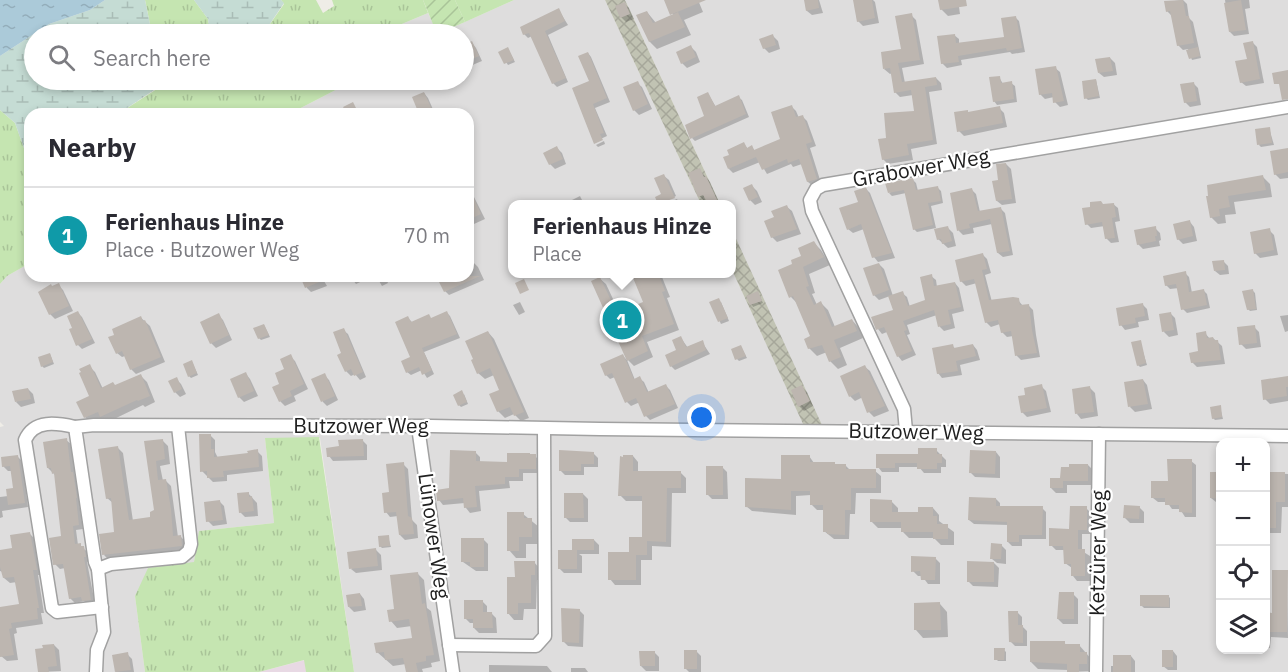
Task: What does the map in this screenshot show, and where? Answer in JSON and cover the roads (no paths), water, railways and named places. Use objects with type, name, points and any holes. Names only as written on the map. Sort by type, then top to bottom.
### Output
[{"type":"street","name":"Grabower Weg","points":[[906,431],[904,409],[812,211],[810,200],[816,189],[823,185],[1288,107]]},
{"type":"street","name":"Butzower Weg","points":[[102,607],[57,612],[52,608],[25,440],[34,427],[46,424],[75,427],[93,425],[418,427],[1288,436]]},
{"type":"street","points":[[98,569],[111,564],[182,557],[189,551],[191,544],[178,426]]},
{"type":"street","points":[[75,427],[102,607],[104,632],[97,650],[96,672]]},
{"type":"street","name":"Lünower Weg","points":[[418,427],[453,672]]},
{"type":"street","points":[[449,645],[536,646],[545,636],[544,429]]},
{"type":"street","name":"Ketzürer Weg","points":[[1096,672],[1099,434]]},
{"type":"water","points":[[0,0],[105,0],[90,10],[49,24],[24,24],[24,40],[0,56]]},
{"type":"place","name":"Ferienhaus Hinze","points":[[622,320]]}]
